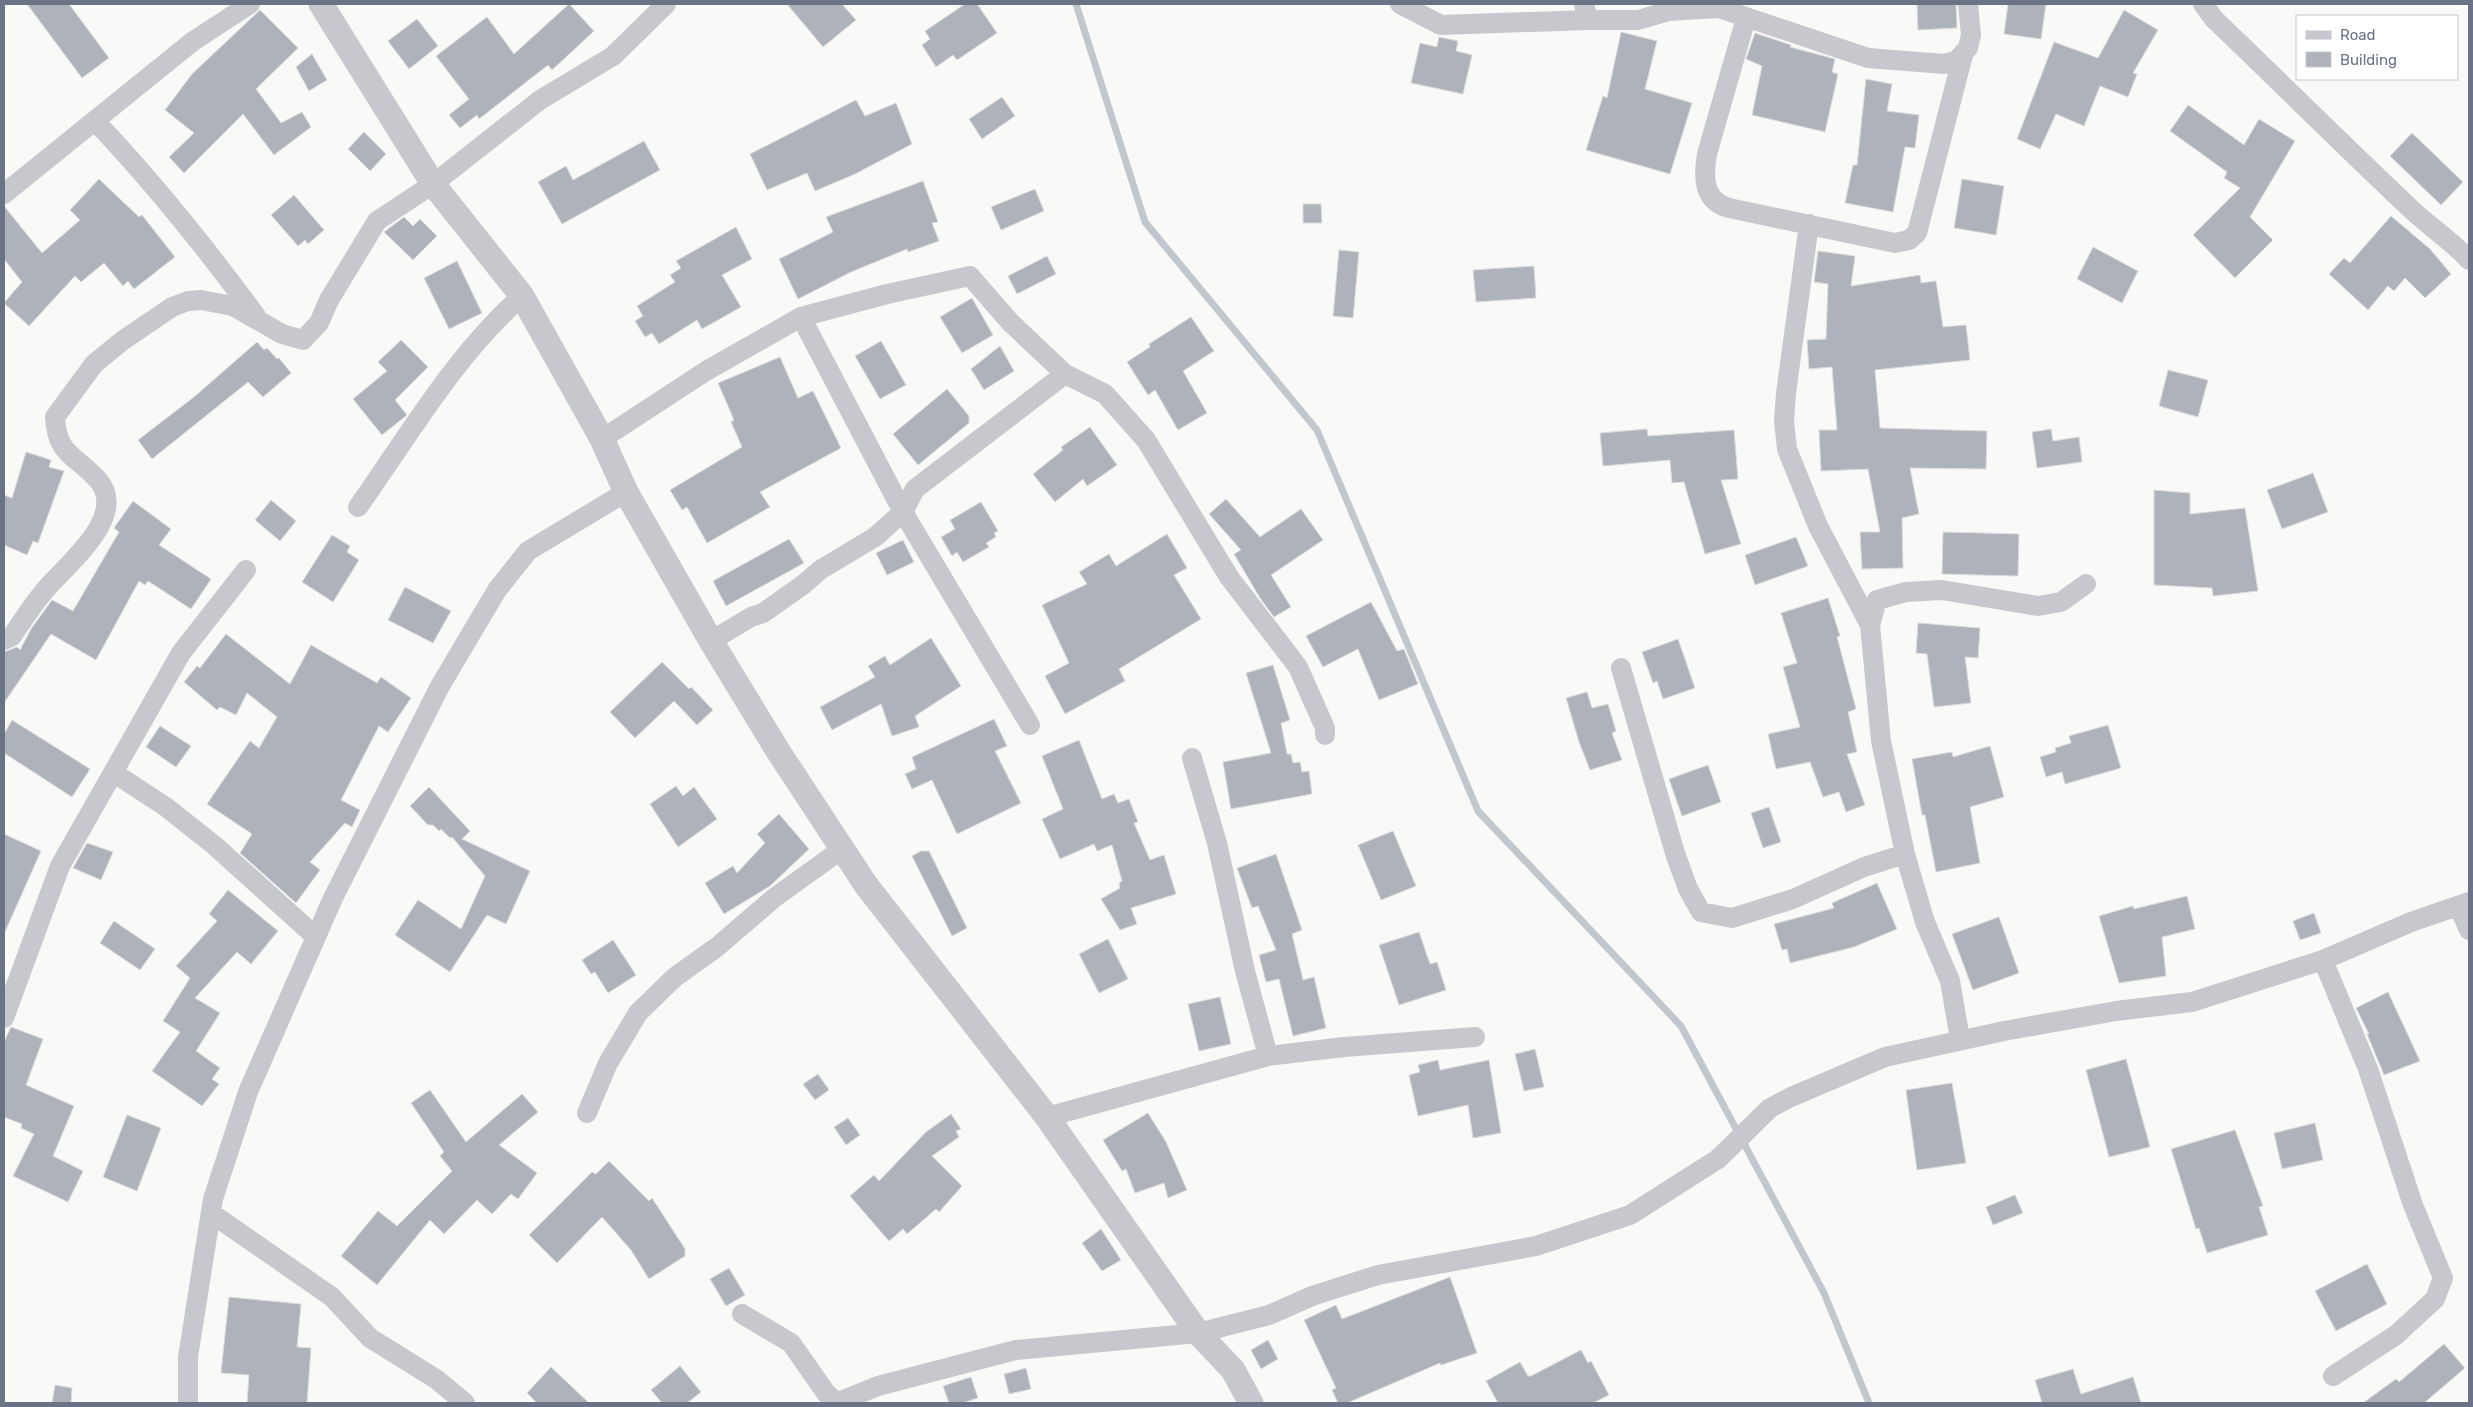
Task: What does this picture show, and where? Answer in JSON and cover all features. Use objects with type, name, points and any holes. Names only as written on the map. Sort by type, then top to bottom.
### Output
[{"type":"street","points":[[4,194],[192,42],[250,4]]},
{"type":"street","points":[[321,4],[433,184],[522,296],[602,439],[626,492],[711,641],[778,751],[842,849],[866,885],[1047,1117],[1198,1332],[1233,1370],[1251,1403]]},
{"type":"street","points":[[6,634],[72,563],[101,525],[106,506],[105,488],[93,474],[62,448],[56,434],[55,417],[94,364],[122,341],[172,307],[201,300],[233,306],[282,334],[303,340],[320,323],[329,300],[377,221],[433,184],[540,100],[613,56],[666,4]]},
{"type":"street","points":[[1400,4],[1441,25],[1586,12],[1638,20],[1669,11],[1719,8],[1868,58],[1944,64],[1957,60],[1968,48],[1971,35],[1968,4]]},
{"type":"street","points":[[2203,4],[2214,19],[2312,117],[2341,141],[2412,210],[2469,260]]},
{"type":"street","points":[[1746,18],[1707,154],[1703,173],[1706,189],[1720,206],[1896,243],[1909,240],[1918,234],[1963,55]]},
{"type":"street","points":[[94,121],[141,170],[215,259],[259,320]]},
{"type":"street","points":[[1809,224],[1786,392],[1784,421],[1787,449],[1818,526],[1870,625]]},
{"type":"street","points":[[602,439],[706,371],[801,318],[887,294],[970,276],[1010,322],[1065,374],[1105,394],[1146,440],[1229,576],[1298,666],[1325,728],[1325,735]]},
{"type":"street","points":[[358,507],[471,346],[495,320],[522,296]]},
{"type":"street","points":[[801,318],[903,512],[1030,725]]},
{"type":"street","points":[[711,641],[763,613],[804,584],[820,570],[875,537],[903,512],[915,489],[1065,374]]},
{"type":"street","points":[[188,1403],[188,1357],[213,1199],[248,1092],[332,898],[440,686],[498,590],[528,550],[626,492]]},
{"type":"street","points":[[4,1018],[60,866],[181,652],[246,570]]},
{"type":"street","points":[[1960,1039],[1950,982],[1925,922],[1905,854],[1881,741],[1870,625],[1877,600],[1906,592],[1942,590],[2038,606],[2061,602],[2086,584]]},
{"type":"street","points":[[1621,668],[1675,854],[1688,889],[1701,912],[1732,918],[1793,899],[1864,867],[1905,854]]},
{"type":"street","points":[[1192,758],[1217,842],[1243,962],[1268,1056]]},
{"type":"street","points":[[114,773],[166,806],[214,845],[316,937]]},
{"type":"street","points":[[587,1113],[608,1063],[638,1013],[675,977],[717,948],[774,898],[842,849]]},
{"type":"street","points":[[742,1314],[791,1343],[826,1393],[837,1403],[878,1386],[1016,1350],[1198,1332],[1269,1315],[1312,1296],[1378,1275],[1536,1246],[1630,1215],[1718,1159],[1770,1108],[1791,1097],[1885,1058],[1960,1039],[2116,1011],[2192,1002],[2323,960],[2411,922],[2464,904],[2469,930]]},
{"type":"street","points":[[2323,960],[2368,1069],[2413,1205],[2443,1278],[2435,1299],[2396,1335],[2333,1376]]},
{"type":"street","points":[[1047,1117],[1268,1056],[1344,1047],[1475,1037]]},
{"type":"street","points":[[211,1213],[332,1297],[370,1338],[436,1379],[465,1403]]},
{"type":"building","points":[[27,4],[69,4],[109,58],[82,78]]},
{"type":"building","points":[[569,4],[594,31],[552,70],[548,65],[479,119],[477,115],[460,128],[449,115],[469,99],[436,56],[487,17],[514,54]]},
{"type":"building","points":[[787,4],[842,4],[856,20],[823,47]]},
{"type":"building","points":[[965,4],[977,4],[997,33],[957,60],[953,55],[936,67],[922,45],[930,39],[925,31]]},
{"type":"building","points":[[1917,4],[1956,4],[1957,28],[1918,30]]},
{"type":"building","points":[[2008,4],[2046,4],[2041,39],[2004,34]]},
{"type":"building","points":[[260,10],[298,48],[256,89],[281,123],[302,112],[311,127],[274,155],[243,114],[184,173],[169,157],[194,133],[165,110],[192,74]]},
{"type":"building","points":[[2124,10],[2158,30],[2133,73],[2137,74],[2128,97],[2100,86],[2084,126],[2056,114],[2040,149],[2017,139],[2054,42],[2098,58]]},
{"type":"building","points":[[417,19],[438,46],[409,69],[388,41]]},
{"type":"building","points":[[1621,32],[1657,41],[1645,89],[1692,103],[1670,174],[1586,150],[1603,96],[1607,98]]},
{"type":"building","points":[[1755,33],[1791,45],[1790,47],[1835,59],[1832,72],[1838,74],[1825,132],[1752,115],[1762,66],[1746,59]]},
{"type":"building","points":[[1439,37],[1458,41],[1456,51],[1472,55],[1463,94],[1411,83],[1420,43],[1437,47]]},
{"type":"building","points":[[312,54],[327,80],[309,91],[296,67]]},
{"type":"building","points":[[1866,79],[1892,84],[1887,111],[1919,115],[1915,148],[1905,147],[1893,212],[1845,203],[1853,165],[1857,165]]},
{"type":"building","points":[[1002,97],[1015,116],[982,139],[969,119]]},
{"type":"building","points":[[856,100],[865,116],[896,103],[912,144],[855,174],[815,191],[807,173],[767,190],[750,154]]},
{"type":"building","points":[[2188,105],[2244,145],[2259,119],[2295,141],[2250,217],[2273,240],[2235,278],[2193,235],[2240,188],[2224,178],[2227,172],[2170,131]]},
{"type":"building","points":[[364,132],[386,154],[370,171],[348,149]]},
{"type":"building","points":[[2412,133],[2463,182],[2441,205],[2390,156]]},
{"type":"building","points":[[644,141],[660,170],[562,224],[538,182],[566,166],[573,180]]},
{"type":"building","points":[[99,179],[139,217],[142,215],[175,257],[134,289],[128,281],[123,286],[104,263],[81,282],[75,276],[29,326],[4,303],[22,282],[4,259],[4,206],[42,253],[80,220],[70,210]]},
{"type":"building","points":[[1962,179],[2004,186],[1996,235],[1954,228]]},
{"type":"building","points":[[923,181],[938,222],[932,223],[939,241],[908,252],[907,249],[851,272],[798,299],[779,259],[833,232],[826,217]]},
{"type":"building","points":[[1035,189],[1044,211],[1001,230],[991,207]]},
{"type":"building","points":[[294,195],[324,230],[308,244],[305,240],[298,246],[271,215]]},
{"type":"building","points":[[1303,204],[1321,204],[1322,223],[1303,223]]},
{"type":"building","points":[[2391,216],[2430,249],[2451,274],[2425,298],[2405,278],[2394,291],[2388,286],[2368,310],[2329,274],[2344,258],[2350,263]]},
{"type":"building","points":[[404,217],[413,226],[420,219],[437,236],[413,260],[384,232]]},
{"type":"building","points":[[736,227],[752,259],[722,275],[741,307],[702,329],[697,320],[659,344],[652,333],[645,337],[635,321],[643,316],[637,306],[675,282],[670,275],[681,268],[676,261]]},
{"type":"building","points":[[2093,247],[2138,271],[2122,303],[2077,279]]},
{"type":"building","points":[[1339,250],[1359,252],[1353,318],[1333,316]]},
{"type":"building","points":[[1818,251],[1855,256],[1851,286],[1920,275],[1921,283],[1936,281],[1943,327],[1966,325],[1970,360],[1875,370],[1880,428],[1987,431],[1986,469],[1910,468],[1919,514],[1902,518],[1903,568],[1862,569],[1860,532],[1880,532],[1868,469],[1821,471],[1819,430],[1837,430],[1832,367],[1809,369],[1807,340],[1826,339],[1828,284],[1814,282]]},
{"type":"building","points":[[1047,256],[1056,274],[1017,294],[1008,276]]},
{"type":"building","points":[[457,261],[482,313],[449,329],[424,278]]},
{"type":"building","points":[[1534,266],[1536,298],[1476,302],[1473,270]]},
{"type":"building","points":[[972,298],[993,335],[962,353],[940,317]]},
{"type":"building","points":[[1191,317],[1214,351],[1183,371],[1207,413],[1178,430],[1155,390],[1148,395],[1127,362],[1150,347],[1149,344]]},
{"type":"building","points":[[401,340],[428,367],[395,400],[407,415],[382,435],[353,399],[387,371],[378,362]]},
{"type":"building","points":[[881,341],[906,385],[880,399],[855,356]]},
{"type":"building","points":[[257,342],[264,350],[267,348],[277,359],[279,358],[291,373],[263,397],[248,382],[152,459],[138,440],[194,397]]},
{"type":"building","points":[[1000,346],[1014,371],[984,390],[971,369]]},
{"type":"building","points":[[780,357],[798,398],[813,391],[841,448],[760,492],[770,507],[707,543],[687,507],[682,510],[670,490],[742,447],[731,422],[734,420],[718,383]]},
{"type":"building","points":[[2168,370],[2208,380],[2198,417],[2159,406]]},
{"type":"building","points":[[947,389],[969,416],[969,423],[918,465],[893,434]]},
{"type":"building","points":[[1090,427],[1117,465],[1087,486],[1083,479],[1055,502],[1033,474],[1063,450],[1061,447]]},
{"type":"building","points":[[1647,429],[1648,436],[1734,430],[1738,479],[1721,480],[1741,544],[1705,554],[1684,482],[1672,483],[1670,460],[1603,466],[1600,433]]},
{"type":"building","points":[[2051,429],[2053,441],[2079,437],[2082,462],[2037,468],[2032,432]]},
{"type":"building","points":[[26,452],[51,460],[49,467],[64,471],[38,543],[33,541],[27,555],[4,545],[4,495],[12,498]]},
{"type":"building","points":[[2313,473],[2328,512],[2282,529],[2267,490]]},
{"type":"building","points":[[2154,490],[2190,493],[2190,514],[2245,508],[2258,591],[2213,596],[2212,588],[2154,585]]},
{"type":"building","points":[[1226,499],[1260,537],[1301,509],[1323,540],[1271,575],[1291,607],[1274,617],[1260,598],[1234,554],[1241,550],[1209,514]]},
{"type":"building","points":[[271,500],[296,521],[280,541],[255,520]]},
{"type":"building","points":[[133,501],[171,529],[159,545],[211,579],[191,609],[148,581],[145,585],[139,581],[96,660],[51,634],[4,703],[4,652],[17,647],[20,650],[31,629],[52,600],[73,611],[119,532],[114,528]]},
{"type":"building","points":[[981,502],[998,531],[994,533],[996,537],[986,543],[989,547],[963,562],[957,552],[952,556],[941,537],[955,529],[950,520]]},
{"type":"building","points":[[1943,532],[2019,534],[2018,576],[1942,574]]},
{"type":"building","points":[[1167,534],[1187,568],[1174,575],[1201,619],[1119,669],[1125,681],[1065,714],[1045,676],[1069,663],[1042,605],[1087,584],[1079,572],[1109,554],[1116,566]]},
{"type":"building","points":[[332,535],[350,546],[347,552],[359,560],[333,602],[302,582]]},
{"type":"building","points":[[1796,537],[1808,566],[1755,585],[1745,555]]},
{"type":"building","points":[[789,539],[804,563],[726,606],[713,581]]},
{"type":"building","points":[[903,540],[914,562],[887,575],[876,553]]},
{"type":"building","points":[[405,587],[451,611],[433,643],[388,620]]},
{"type":"building","points":[[1828,598],[1840,636],[1837,637],[1856,709],[1848,712],[1857,752],[1847,754],[1865,805],[1846,812],[1839,792],[1823,797],[1810,762],[1776,769],[1768,734],[1800,727],[1783,667],[1797,663],[1781,613]]},
{"type":"building","points":[[1371,602],[1397,651],[1404,649],[1418,684],[1379,700],[1358,649],[1323,667],[1306,636]]},
{"type":"building","points":[[1918,623],[1980,628],[1978,658],[1965,657],[1971,703],[1934,707],[1927,654],[1916,653]]},
{"type":"building","points":[[226,634],[290,684],[311,645],[377,683],[381,677],[411,698],[388,732],[379,726],[341,800],[360,810],[352,827],[345,823],[310,862],[320,870],[296,903],[240,853],[252,834],[207,804],[250,741],[259,748],[277,717],[247,693],[236,715],[220,707],[217,710],[184,682],[197,666],[200,668]]},
{"type":"building","points":[[931,638],[961,686],[915,716],[919,727],[892,736],[881,704],[832,730],[820,707],[875,677],[868,666],[885,656],[890,665]]},
{"type":"building","points":[[1678,639],[1695,688],[1663,699],[1657,681],[1653,683],[1642,652]]},
{"type":"building","points":[[662,662],[689,689],[691,687],[713,710],[697,725],[674,701],[635,738],[610,712]]},
{"type":"building","points":[[1273,665],[1290,720],[1281,723],[1287,754],[1291,754],[1293,763],[1300,762],[1302,772],[1309,771],[1312,794],[1231,809],[1223,762],[1271,753],[1246,673]]},
{"type":"building","points":[[1587,692],[1592,708],[1608,704],[1616,731],[1612,733],[1622,760],[1590,770],[1579,742],[1566,698]]},
{"type":"building","points":[[994,719],[1007,746],[995,751],[1021,803],[957,834],[932,780],[912,789],[905,774],[916,769],[912,757]]},
{"type":"building","points":[[12,720],[90,769],[72,797],[4,753],[4,734]]},
{"type":"building","points":[[2108,725],[2121,768],[2065,784],[2062,772],[2046,777],[2040,757],[2056,752],[2055,748],[2071,743],[2069,736]]},
{"type":"building","points":[[160,726],[191,746],[176,767],[146,747]]},
{"type":"building","points":[[1079,740],[1102,799],[1114,794],[1118,803],[1129,799],[1138,822],[1134,823],[1150,860],[1164,855],[1176,894],[1131,908],[1137,924],[1120,930],[1101,899],[1120,888],[1119,883],[1122,881],[1112,845],[1097,851],[1094,844],[1060,859],[1042,819],[1063,809],[1042,756]]},
{"type":"building","points":[[1990,746],[2004,797],[1970,807],[1980,863],[1936,872],[1925,815],[1922,815],[1912,759],[1952,752],[1953,757]]},
{"type":"building","points":[[1708,765],[1721,802],[1682,816],[1669,779]]},
{"type":"building","points":[[676,786],[683,796],[694,787],[717,819],[678,847],[650,804]]},
{"type":"building","points":[[429,787],[470,831],[462,839],[530,871],[506,924],[487,915],[450,972],[395,935],[418,900],[461,929],[485,876],[452,837],[450,838],[441,829],[439,831],[433,825],[428,825],[410,806]]},
{"type":"building","points":[[1769,807],[1781,842],[1763,848],[1751,813]]},
{"type":"building","points":[[779,814],[809,849],[770,886],[724,914],[705,883],[733,866],[737,873],[765,843],[757,834]]},
{"type":"building","points":[[1393,831],[1416,886],[1381,900],[1358,845]]},
{"type":"building","points":[[4,834],[41,851],[4,934]]},
{"type":"building","points":[[87,843],[113,852],[101,880],[73,868]]},
{"type":"building","points":[[921,851],[929,851],[967,928],[952,936],[912,856]]},
{"type":"building","points":[[1276,854],[1302,930],[1292,934],[1303,980],[1314,977],[1326,1028],[1293,1036],[1279,979],[1266,982],[1259,955],[1276,950],[1258,906],[1252,908],[1237,868]]},
{"type":"building","points":[[1877,883],[1897,929],[1854,947],[1790,963],[1787,949],[1782,950],[1774,924],[1834,908],[1832,903]]},
{"type":"building","points":[[228,890],[278,931],[251,964],[237,952],[195,998],[220,1013],[196,1051],[220,1068],[212,1079],[219,1084],[202,1106],[152,1071],[180,1032],[163,1021],[190,978],[176,966],[217,921],[209,914]]},
{"type":"building","points":[[2187,896],[2195,929],[2162,937],[2166,976],[2119,983],[2099,916],[2133,906],[2134,909]]},
{"type":"building","points":[[2314,913],[2321,933],[2300,940],[2293,921]]},
{"type":"building","points":[[1999,917],[2019,973],[1973,990],[1952,934]]},
{"type":"building","points":[[114,921],[155,949],[140,970],[100,943]]},
{"type":"building","points":[[1419,932],[1430,964],[1437,962],[1446,990],[1399,1005],[1379,945]]},
{"type":"building","points":[[1108,939],[1128,979],[1099,993],[1079,954]]},
{"type":"building","points":[[613,940],[636,975],[608,993],[595,972],[591,974],[582,960]]},
{"type":"building","points":[[2388,992],[2420,1061],[2384,1075],[2367,1034],[2369,1034],[2356,1008]]},
{"type":"building","points":[[1220,997],[1231,1044],[1199,1051],[1188,1004]]},
{"type":"building","points":[[11,1027],[43,1039],[26,1085],[74,1106],[53,1156],[83,1171],[68,1202],[13,1176],[34,1134],[21,1128],[22,1124],[4,1117],[4,1042]]},
{"type":"building","points":[[1535,1049],[1544,1087],[1524,1091],[1515,1054]]},
{"type":"building","points":[[2126,1059],[2150,1147],[2109,1157],[2086,1070]]},
{"type":"building","points":[[1438,1060],[1440,1070],[1489,1060],[1501,1133],[1473,1138],[1468,1105],[1418,1116],[1409,1075],[1420,1072],[1418,1065]]},
{"type":"building","points":[[818,1074],[829,1090],[815,1100],[803,1084]]},
{"type":"building","points":[[1952,1083],[1966,1163],[1917,1170],[1906,1090]]},
{"type":"building","points":[[430,1090],[466,1142],[522,1094],[538,1112],[499,1145],[537,1173],[518,1199],[511,1194],[492,1214],[477,1200],[444,1234],[430,1220],[377,1285],[341,1256],[378,1211],[397,1226],[452,1171],[440,1156],[444,1152],[411,1103]]},
{"type":"building","points":[[1148,1113],[1166,1142],[1187,1190],[1168,1198],[1164,1183],[1135,1193],[1126,1169],[1122,1171],[1103,1140]]},
{"type":"building","points":[[951,1114],[961,1129],[956,1131],[959,1137],[932,1156],[962,1186],[939,1212],[936,1209],[907,1234],[903,1229],[889,1241],[850,1196],[874,1175],[879,1181],[926,1132]]},
{"type":"building","points":[[127,1115],[161,1128],[137,1191],[103,1177]]},
{"type":"building","points":[[848,1118],[860,1135],[846,1145],[834,1127]]},
{"type":"building","points":[[2315,1123],[2323,1160],[2282,1169],[2274,1133]]},
{"type":"building","points":[[2235,1130],[2263,1206],[2259,1207],[2268,1235],[2207,1253],[2199,1228],[2196,1229],[2171,1149]]},
{"type":"building","points":[[609,1161],[649,1201],[652,1198],[685,1249],[685,1256],[649,1279],[631,1250],[602,1217],[557,1263],[529,1235],[592,1172],[596,1174]]},
{"type":"building","points":[[2015,1195],[2023,1213],[1993,1225],[1986,1207]]},
{"type":"building","points":[[1101,1229],[1121,1260],[1102,1271],[1082,1243]]},
{"type":"building","points":[[2367,1264],[2387,1304],[2336,1331],[2315,1291]]},
{"type":"building","points":[[729,1268],[745,1295],[726,1306],[710,1279]]},
{"type":"building","points":[[1450,1277],[1477,1353],[1441,1365],[1440,1363],[1347,1403],[1338,1403],[1332,1390],[1336,1388],[1304,1320],[1336,1305],[1342,1319]]},
{"type":"building","points":[[229,1297],[301,1304],[297,1347],[311,1348],[307,1403],[247,1403],[249,1375],[221,1373]]},
{"type":"building","points":[[1268,1340],[1278,1359],[1261,1369],[1251,1350]]},
{"type":"building","points":[[2444,1344],[2465,1368],[2424,1403],[2363,1403],[2396,1379],[2399,1382]]},
{"type":"building","points":[[1581,1350],[1588,1363],[1591,1361],[1609,1395],[1593,1403],[1498,1403],[1486,1381],[1520,1362],[1528,1376],[1531,1376]]},
{"type":"building","points":[[680,1366],[701,1392],[687,1403],[662,1403],[651,1390]]},
{"type":"building","points":[[551,1367],[589,1403],[537,1403],[527,1393]]},
{"type":"building","points":[[1026,1368],[1031,1389],[1009,1394],[1004,1374]]},
{"type":"building","points":[[2073,1369],[2081,1394],[2133,1377],[2141,1403],[2042,1403],[2035,1380]]},
{"type":"building","points":[[971,1377],[978,1398],[962,1403],[949,1403],[943,1386]]},
{"type":"building","points":[[55,1385],[72,1388],[71,1403],[52,1403]]},
{"type":"waterway","points":[[1076,4],[1145,222],[1317,430],[1478,811],[1681,1026],[1824,1293],[1869,1403]]}]
